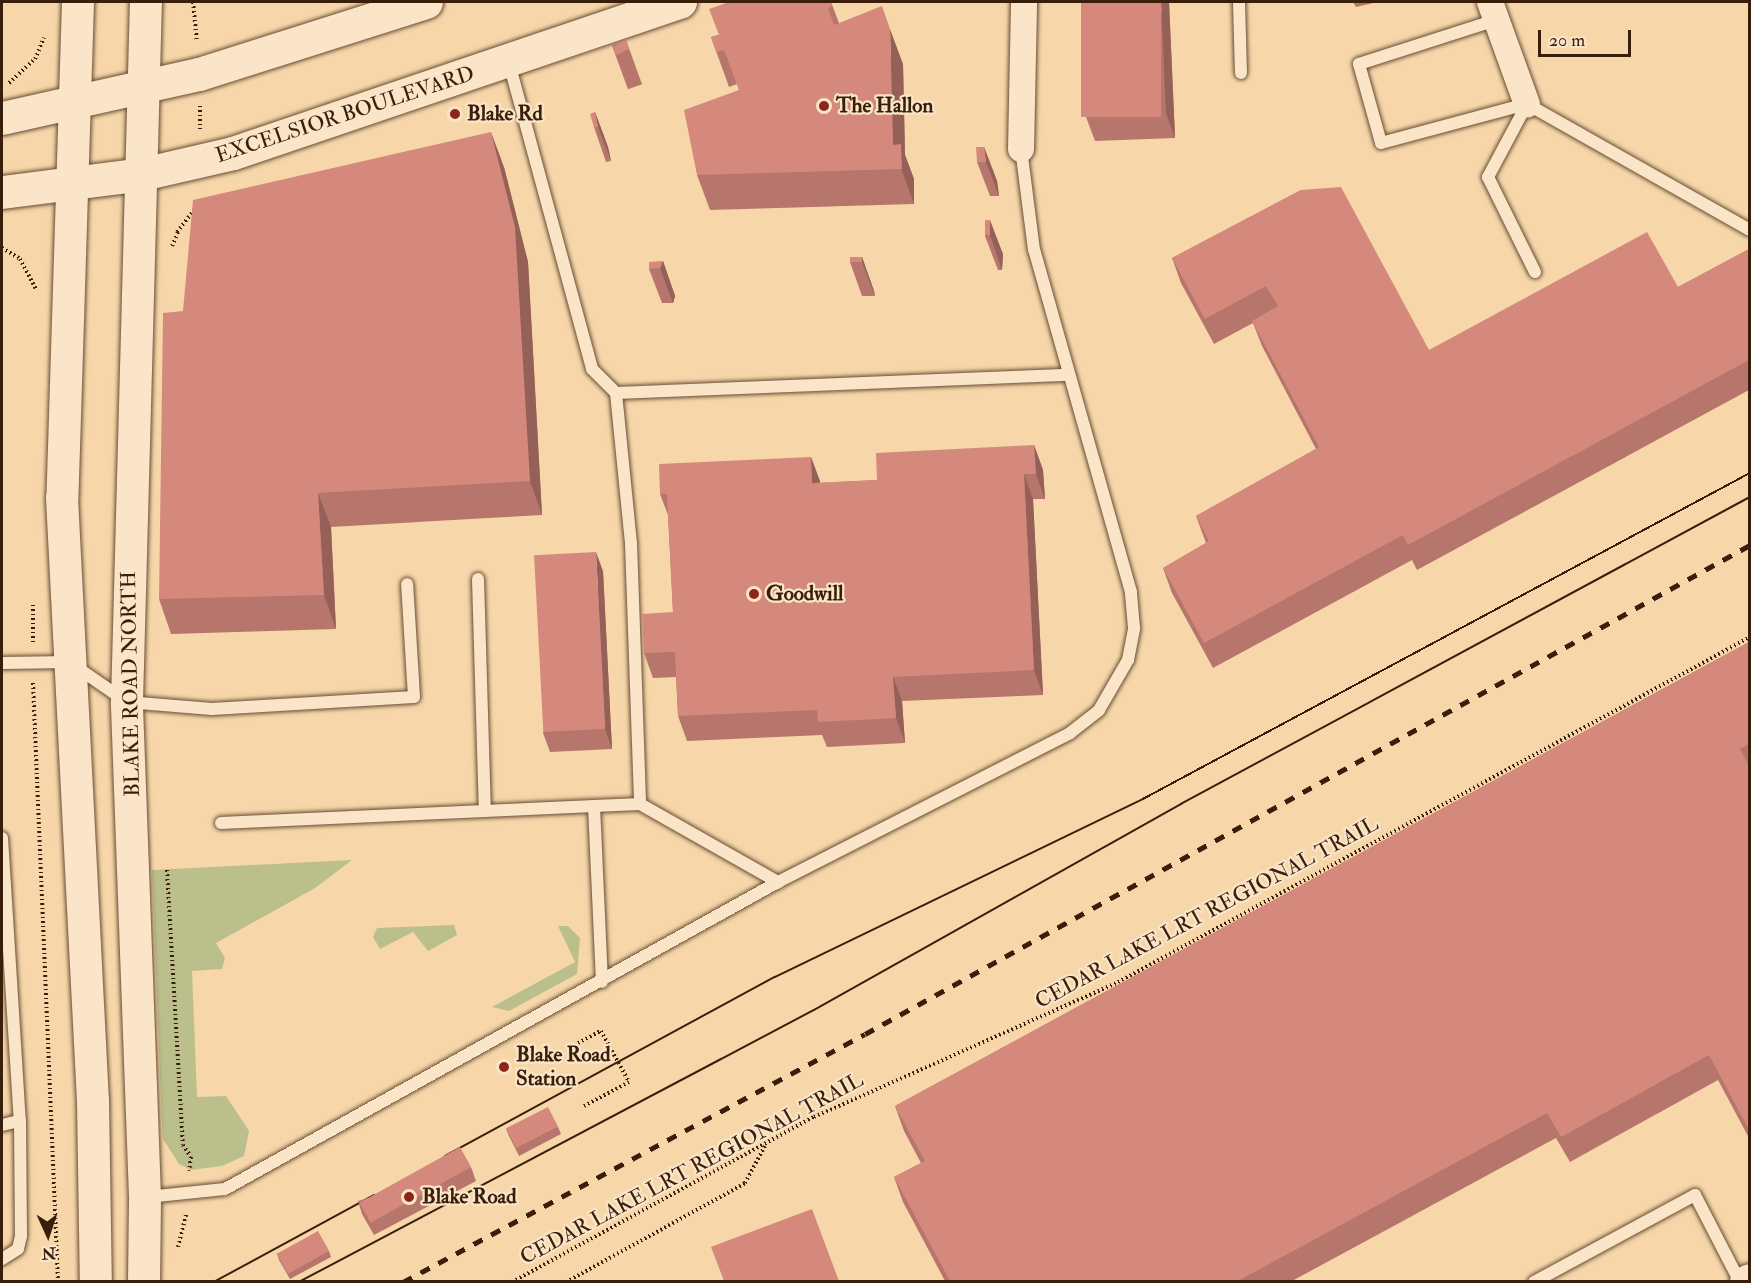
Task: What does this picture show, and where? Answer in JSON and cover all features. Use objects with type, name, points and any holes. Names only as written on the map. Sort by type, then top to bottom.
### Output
[{"type":"main road","points":[[2,118],[146,87],[426,2]]},
{"type":"main road","name":"EXCELSIOR BOULEVARD","points":[[2,192],[73,185],[142,174],[234,153],[509,63],[680,2]]},
{"type":"street","points":[[78,2],[62,498],[93,1101],[96,1281]]},
{"type":"street","name":"BLAKE ROAD NORTH","points":[[144,1281],[145,1197],[127,702],[146,87],[146,2]]},
{"type":"street","points":[[1021,149],[1024,2]]},
{"type":"street","points":[[1493,11],[1527,104]]},
{"type":"lane","points":[[1239,2],[1241,73]]},
{"type":"lane","points":[[1493,11],[1359,64],[1381,142],[1527,104],[1749,230]]},
{"type":"lane","points":[[509,63],[592,369],[616,393],[631,543],[640,804]]},
{"type":"lane","points":[[1527,104],[1488,177],[1535,272]]},
{"type":"lane","points":[[145,1197],[186,1197],[225,1189],[602,982],[778,882],[1070,734],[1099,710],[1116,684],[1134,628],[1131,592],[1034,250],[1021,149]]},
{"type":"lane","points":[[616,393],[1069,375]]},
{"type":"lane","points":[[478,579],[484,811]]},
{"type":"lane","points":[[2,663],[69,662],[127,702],[212,709],[414,697],[407,584]]},
{"type":"lane","points":[[220,823],[640,804],[778,882]]},
{"type":"lane","points":[[594,806],[602,982]]},
{"type":"lane","points":[[2,838],[20,1121],[21,1236],[18,1249],[2,1259]]},
{"type":"lane","points":[[2,983],[11,994]]},
{"type":"lane","points":[[2,1125],[20,1121]]},
{"type":"lane","points":[[1534,1281],[1695,1195],[1740,1281]]},
{"type":"path","points":[[193,2],[196,8]]},
{"type":"path","points":[[2,89],[35,59],[46,34]]},
{"type":"path","points":[[172,232],[178,232],[203,202]]},
{"type":"path","points":[[2,248],[20,259],[38,295]]},
{"type":"path","points":[[33,591],[33,663],[58,1281]]},
{"type":"path","name":"CEDAR LAKE LRT REGIONAL TRAIL","points":[[512,1281],[860,1095],[1118,981],[1749,637]]},
{"type":"path","points":[[578,1043],[602,1031],[629,1082],[584,1106]]},
{"type":"path","points":[[567,1281],[745,1184],[766,1145]]},
{"type":"path","points":[[175,1252],[185,1231],[191,1157]]},
{"type":"green space","points":[[352,860],[315,888],[216,943],[225,958],[222,969],[192,971],[197,1097],[226,1096],[249,1131],[244,1156],[222,1166],[191,1170],[179,1164],[163,1139],[152,870]]},
{"type":"green space","points":[[454,925],[457,935],[428,951],[413,932],[380,949],[373,937],[377,928]]},
{"type":"green space","points":[[558,926],[568,926],[580,938],[577,974],[509,1011],[492,1007],[575,962]]},
{"type":"building","name":"The Hallon","points":[[729,2],[831,2],[832,6],[828,8],[834,25],[882,6],[890,29],[893,145],[901,144],[902,169],[697,175],[684,110],[739,90],[724,50],[716,52],[711,37],[719,35],[709,9]]},
{"type":"building","points":[[1081,2],[1161,2],[1161,117],[1081,117]]},
{"type":"building","points":[[626,40],[629,49],[616,55],[613,47]]},
{"type":"building","points":[[595,112],[598,127],[594,127],[590,114]]},
{"type":"building","points":[[491,132],[515,227],[530,481],[318,493],[324,595],[159,599],[163,313],[183,311],[193,200]]},
{"type":"building","points":[[976,147],[984,147],[986,162],[977,162]]},
{"type":"building","points":[[1341,187],[1429,350],[1647,232],[1678,287],[1749,249],[1749,360],[1408,545],[1403,535],[1204,643],[1163,568],[1209,541],[1196,516],[1319,447],[1252,321],[1278,306],[1266,286],[1205,319],[1172,258],[1301,190]]},
{"type":"building","points":[[985,220],[990,220],[990,235],[985,235]]},
{"type":"building","points":[[850,257],[862,257],[862,262],[850,262]]},
{"type":"building","points":[[663,261],[660,268],[649,269],[649,262]]},
{"type":"building","points":[[1034,445],[1036,474],[1024,474],[1034,670],[893,677],[896,718],[818,722],[817,710],[678,716],[675,652],[644,653],[642,614],[673,612],[667,494],[660,494],[659,464],[811,457],[812,483],[877,480],[876,453]]},
{"type":"building","points":[[596,552],[605,729],[543,732],[534,555]]},
{"type":"building","points":[[1749,642],[1749,744],[1740,749],[1749,766],[1749,1130],[1709,1055],[1561,1137],[1547,1113],[1238,1281],[950,1281],[894,1177],[925,1161],[895,1106]]},
{"type":"building","points":[[548,1107],[558,1127],[516,1148],[506,1128]]},
{"type":"building","points":[[460,1147],[471,1167],[371,1223],[359,1203]]},
{"type":"building","points":[[812,1209],[839,1281],[724,1281],[711,1247]]},
{"type":"building","points":[[318,1231],[329,1251],[288,1274],[277,1254]]},
{"type":"tram line","points":[[445,1156],[775,977],[1143,799],[1750,473]]},
{"type":"tram line","points":[[299,1282],[814,1010],[1181,804],[1750,497]]},
{"type":"tram line","points":[[214,1282],[374,1195]]},
{"type":"railway","points":[[403,1282],[865,1034],[1750,545]]},
{"type":"place","name":"The Hallon","points":[[824,106]]},
{"type":"place","name":"Blake Rd","points":[[455,114]]},
{"type":"place","name":"Goodwill","points":[[754,594]]},
{"type":"place","name":"Blake Road Station","points":[[504,1067]]},
{"type":"place","name":"Blake Road","points":[[409,1197]]}]
